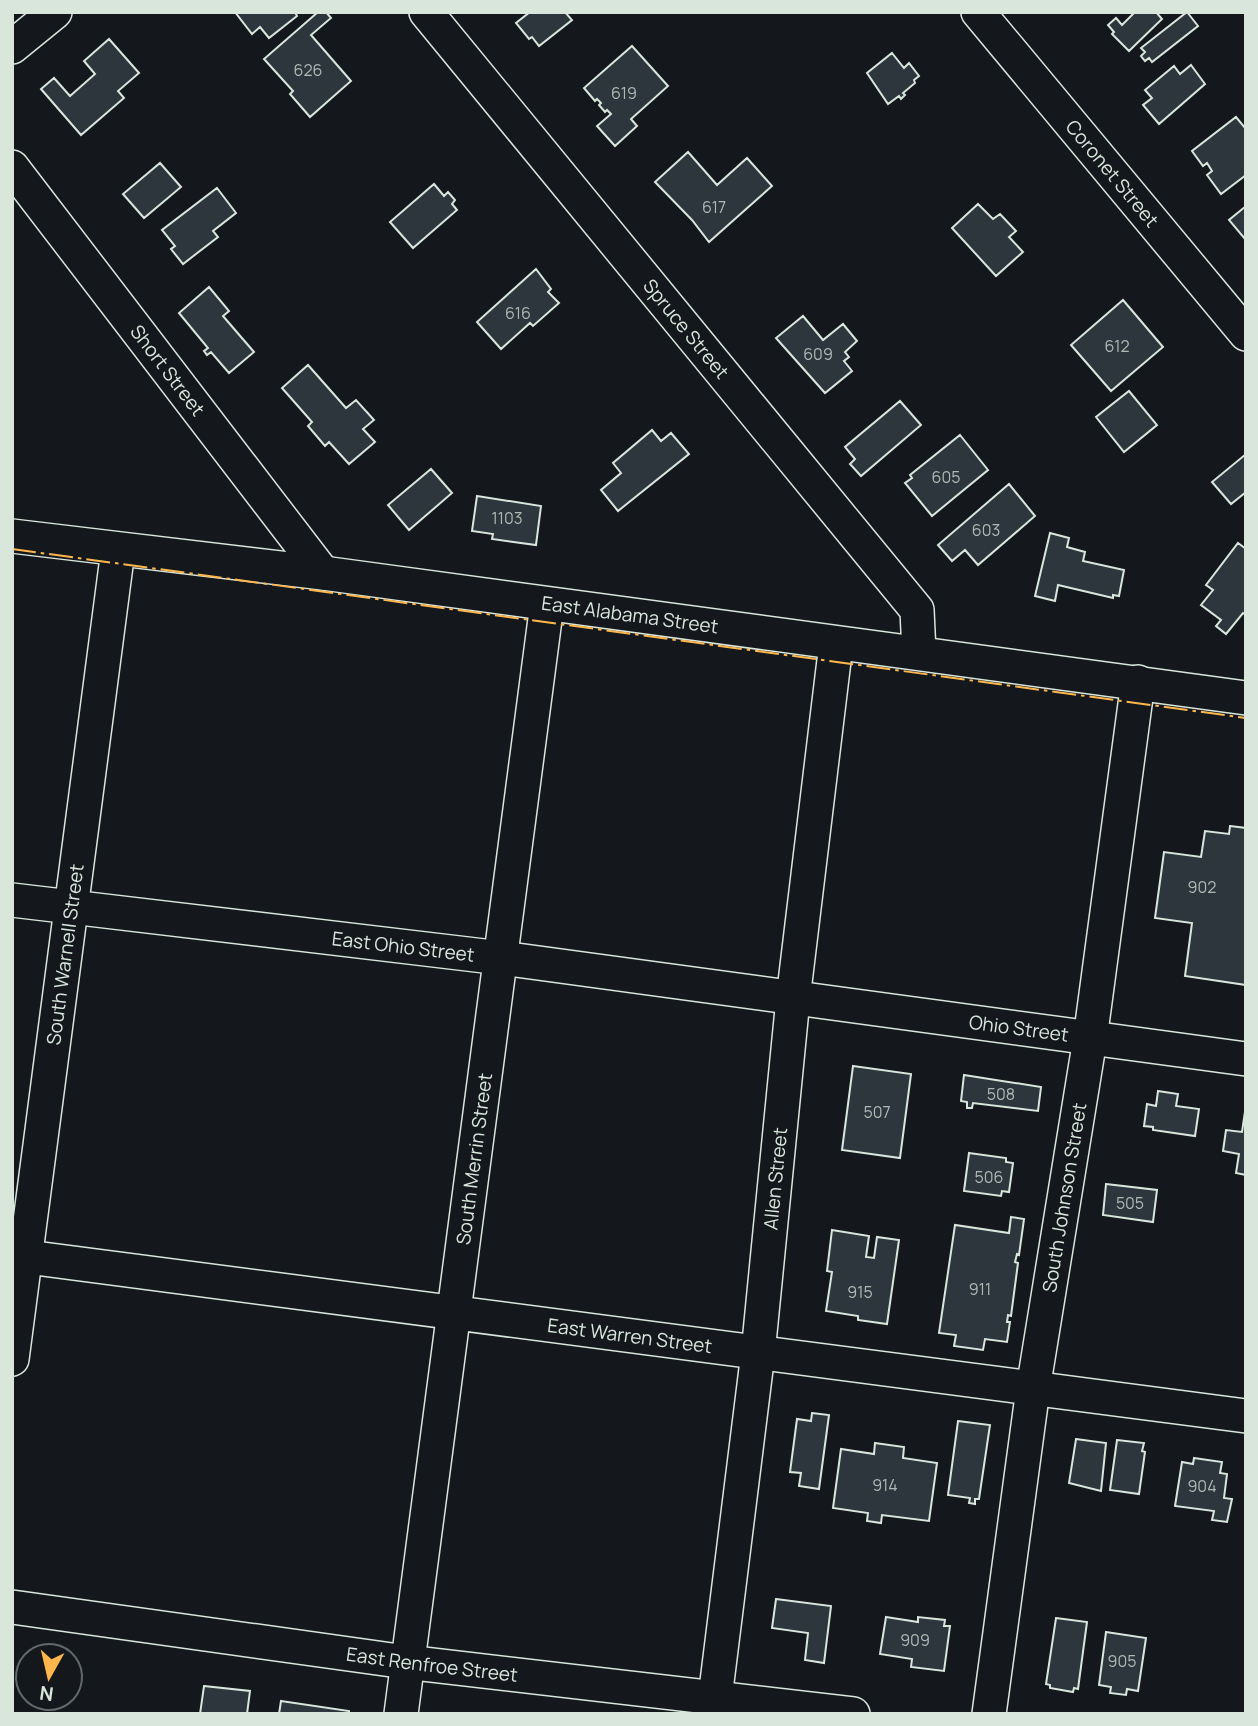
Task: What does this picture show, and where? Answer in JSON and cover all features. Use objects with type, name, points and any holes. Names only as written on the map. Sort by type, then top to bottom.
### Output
[{"type":"street","points":[[12,47],[55,12]]},
{"type":"street","name":"Spruce Street","points":[[426,12],[917,610],[919,653]]},
{"type":"street","name":"Coronet Street","points":[[978,12],[1246,334]]},
{"type":"street","name":"Short Street","points":[[12,167],[323,573]]},
{"type":"street","name":"East Alabama Street","points":[[12,536],[323,573],[1246,698]]},
{"type":"street","name":"South Warnell Street","points":[[12,1359],[19,1255],[71,907],[118,550]]},
{"type":"street","name":"South Merrin Street","points":[[401,1714],[547,604]]},
{"type":"street","name":"Allen Street","points":[[714,1705],[758,1353],[793,999],[836,643]]},
{"type":"street","name":"South Johnson Street","points":[[989,1714],[1033,1389],[1090,1039],[1138,682]]},
{"type":"street","name":"East Ohio Street","points":[[12,900],[501,958],[793,999]]},
{"type":"street","name":"Ohio Street","points":[[793,999],[1246,1059]]},
{"type":"street","name":"East Warren Street","points":[[19,1255],[1246,1416]]},
{"type":"street","name":"East Renfroe Street","points":[[12,1607],[714,1705],[853,1714]]},
{"type":"building","points":[[235,12],[295,12],[297,16],[269,38],[260,27],[252,34]]},
{"type":"building","points":[[318,12],[326,12],[331,18],[311,35],[351,81],[310,117],[290,94],[293,91],[264,59]]},
{"type":"building","points":[[530,12],[565,12],[572,20],[539,46],[532,37],[529,39],[516,23]]},
{"type":"building","points":[[1135,12],[1156,12],[1162,19],[1129,51],[1112,34],[1114,32],[1108,25],[1116,18],[1122,25]]},
{"type":"building","points":[[1187,12],[1198,26],[1152,62],[1149,58],[1145,61],[1141,56],[1145,52],[1141,48]]},
{"type":"building","points":[[109,39],[139,73],[118,91],[124,98],[81,135],[41,89],[54,78],[70,96],[95,74],[84,61]]},
{"type":"building","points":[[632,46],[668,86],[631,119],[637,126],[615,146],[597,126],[611,114],[607,110],[605,112],[599,105],[601,103],[597,99],[595,101],[584,88]]},
{"type":"building","points":[[892,53],[904,68],[909,63],[919,76],[903,93],[905,95],[901,99],[899,96],[888,104],[867,73]]},
{"type":"building","points":[[1191,65],[1205,84],[1159,124],[1143,105],[1152,98],[1145,90],[1174,66],[1180,74]]},
{"type":"building","points":[[1236,117],[1246,129],[1246,175],[1221,194],[1207,175],[1212,171],[1207,163],[1203,166],[1192,151]]},
{"type":"building","points":[[688,152],[717,185],[747,158],[772,186],[709,242],[655,182]]},
{"type":"building","points":[[160,163],[181,187],[144,218],[123,194]]},
{"type":"building","points":[[434,184],[444,196],[448,192],[455,200],[452,204],[457,210],[413,248],[390,222]]},
{"type":"building","points":[[217,188],[236,213],[213,231],[218,237],[183,264],[171,249],[175,246],[162,230]]},
{"type":"building","points":[[978,204],[993,219],[1000,214],[1016,231],[1009,237],[1023,252],[996,276],[952,228]]},
{"type":"building","points":[[1246,206],[1246,238],[1245,239],[1229,220]]},
{"type":"building","points":[[536,269],[551,289],[548,292],[559,303],[533,326],[530,323],[501,349],[477,322]]},
{"type":"building","points":[[209,287],[229,311],[223,316],[254,352],[229,373],[211,352],[207,355],[204,351],[208,348],[179,313]]},
{"type":"building","points":[[1123,300],[1163,347],[1111,391],[1071,345]]},
{"type":"building","points":[[803,316],[823,340],[843,324],[857,341],[845,352],[849,357],[844,361],[852,371],[825,393],[776,338]]},
{"type":"building","points":[[308,365],[346,408],[356,400],[374,420],[363,429],[375,442],[349,464],[329,442],[325,446],[308,426],[312,422],[282,388]]},
{"type":"building","points":[[1129,391],[1157,425],[1124,452],[1096,417]]},
{"type":"building","points":[[900,401],[921,425],[861,476],[850,464],[855,459],[845,447]]},
{"type":"building","points":[[652,430],[661,441],[671,433],[689,454],[618,511],[601,490],[621,473],[613,463]]},
{"type":"building","points":[[960,435],[988,470],[932,516],[905,483],[912,478],[910,475]]},
{"type":"building","points":[[1246,454],[1246,492],[1231,504],[1212,482]]},
{"type":"building","points":[[431,469],[452,493],[409,530],[388,505]]},
{"type":"building","points":[[1009,484],[1035,516],[978,565],[965,550],[952,561],[938,545]]},
{"type":"building","points":[[477,496],[541,506],[536,545],[492,539],[493,534],[472,531]]},
{"type":"building","points":[[1050,533],[1069,538],[1067,547],[1085,552],[1083,561],[1124,570],[1119,596],[1113,595],[1113,598],[1058,585],[1055,601],[1035,596]]},
{"type":"building","points":[[1238,543],[1246,549],[1246,615],[1243,613],[1226,634],[1216,626],[1221,620],[1201,605],[1213,590],[1206,585]]},
{"type":"building","points":[[1230,826],[1246,828],[1246,985],[1185,976],[1192,923],[1155,918],[1164,852],[1201,857],[1205,831],[1229,834]]},
{"type":"building","points":[[853,1066],[911,1074],[900,1158],[842,1150]]},
{"type":"building","points":[[964,1075],[1041,1087],[1038,1111],[973,1103],[972,1108],[967,1108],[967,1102],[961,1101]]},
{"type":"building","points":[[1158,1091],[1178,1094],[1176,1106],[1199,1109],[1195,1136],[1153,1130],[1153,1127],[1144,1126],[1147,1104],[1156,1106]]},
{"type":"building","points":[[1246,1105],[1246,1175],[1236,1173],[1239,1154],[1223,1151],[1226,1130],[1242,1132]]},
{"type":"building","points":[[969,1153],[1006,1158],[1006,1162],[1013,1163],[1009,1192],[1002,1191],[1001,1196],[964,1191]]},
{"type":"building","points":[[1106,1184],[1157,1190],[1153,1222],[1103,1215]]},
{"type":"building","points":[[1011,1217],[1024,1219],[1019,1255],[1017,1254],[1015,1262],[1018,1263],[1011,1316],[1008,1315],[1007,1322],[1010,1322],[1007,1342],[985,1339],[983,1350],[954,1346],[956,1335],[939,1333],[955,1225],[1009,1233]]},
{"type":"building","points":[[832,1230],[869,1236],[866,1257],[874,1258],[877,1237],[899,1240],[887,1324],[858,1320],[858,1316],[826,1311],[832,1272],[827,1271]]},
{"type":"building","points":[[812,1413],[829,1415],[819,1489],[799,1486],[801,1473],[790,1472],[797,1419],[811,1421]]},
{"type":"building","points":[[958,1421],[990,1425],[979,1499],[975,1499],[975,1504],[969,1503],[970,1498],[948,1495]]},
{"type":"building","points":[[1076,1439],[1106,1443],[1101,1491],[1069,1483]]},
{"type":"building","points":[[1117,1440],[1144,1443],[1139,1494],[1110,1490]]},
{"type":"building","points":[[875,1443],[904,1447],[903,1458],[937,1463],[929,1521],[882,1515],[881,1523],[867,1521],[868,1513],[833,1508],[841,1449],[874,1454]]},
{"type":"building","points":[[1194,1458],[1222,1462],[1220,1473],[1227,1474],[1224,1498],[1232,1499],[1227,1522],[1212,1520],[1214,1511],[1175,1506],[1182,1462],[1193,1464]]},
{"type":"building","points":[[776,1599],[831,1606],[824,1663],[805,1660],[808,1633],[772,1628]]},
{"type":"building","points":[[886,1617],[918,1622],[918,1617],[945,1620],[944,1626],[950,1626],[944,1671],[911,1667],[912,1659],[880,1654]]},
{"type":"building","points":[[1056,1618],[1087,1622],[1078,1689],[1074,1688],[1073,1692],[1050,1688],[1050,1685],[1046,1684]]},
{"type":"building","points":[[1106,1632],[1146,1638],[1138,1691],[1127,1689],[1126,1695],[1110,1693],[1111,1687],[1099,1685]]},
{"type":"building","points":[[204,1686],[250,1691],[247,1714],[200,1714]]},
{"type":"building","points":[[281,1701],[349,1711],[349,1714],[279,1714]]},
{"type":"power","points":[[12,549],[1246,718]]}]
